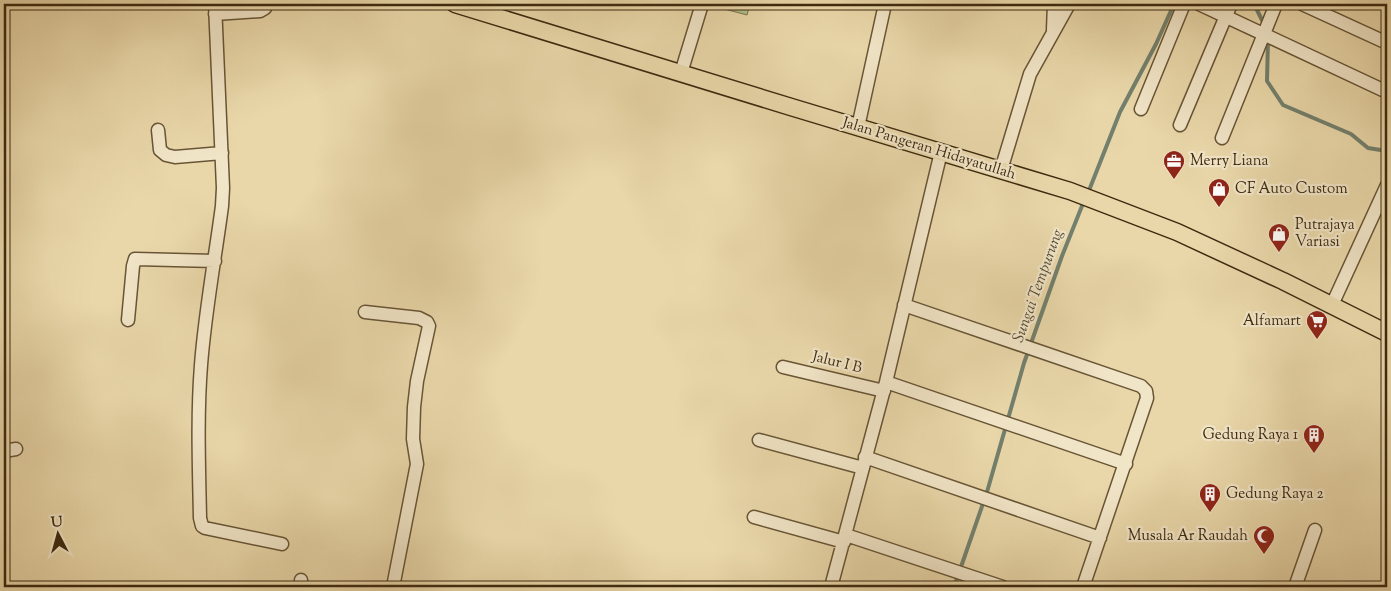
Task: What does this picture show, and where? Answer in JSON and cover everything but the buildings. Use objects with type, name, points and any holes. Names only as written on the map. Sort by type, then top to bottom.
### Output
[{"type":"main road","name":"Jalan Pangeran Hidayatullah","points":[[455,4],[1070,191],[1177,232],[1283,281],[1387,333]]},
{"type":"street","points":[[265,4],[265,8],[260,12],[215,9],[222,154],[222,206],[201,366],[199,452],[201,524],[205,528],[282,544]]},
{"type":"street","points":[[681,72],[702,4]]},
{"type":"street","points":[[858,127],[885,4]]},
{"type":"street","points":[[1052,35],[1054,4]]},
{"type":"street","points":[[1001,170],[1030,74],[1069,4]]},
{"type":"street","points":[[1141,109],[1184,4]]},
{"type":"street","points":[[1199,4],[1228,10],[1264,34],[1387,92]]},
{"type":"street","points":[[1222,138],[1276,4]]},
{"type":"street","points":[[1302,4],[1387,43]]},
{"type":"street","points":[[1180,125],[1228,10]]},
{"type":"street","points":[[158,130],[160,150],[166,155],[222,154]]},
{"type":"street","points":[[830,587],[845,539],[885,387],[942,152]]},
{"type":"street","points":[[1332,306],[1387,185]]},
{"type":"street","points":[[128,320],[135,259],[215,261]]},
{"type":"street","points":[[904,305],[1144,389],[1147,398],[1083,587]]},
{"type":"street","points":[[365,312],[419,318],[427,322],[429,326],[417,381],[414,406],[413,439],[417,464],[393,587]]},
{"type":"street","name":"Jalur I B","points":[[783,367],[885,387],[1008,424],[1126,464]]},
{"type":"street","points":[[759,440],[864,463],[975,494],[1100,538]]},
{"type":"street","points":[[754,517],[845,539],[1003,587]]},
{"type":"street","points":[[1294,587],[1315,530]]},
{"type":"green space","points":[[718,4],[750,4],[747,15],[717,7]]},
{"type":"waterway","name":"Sungai Tempurung","points":[[1088,193],[1120,112],[1156,44],[1174,4]]},
{"type":"waterway","name":"Sungai Tempurung","points":[[1254,4],[1264,24]]},
{"type":"waterway","name":"Sungai Tempurung","points":[[1268,40],[1267,81],[1283,105],[1351,134],[1368,148],[1387,151]]},
{"type":"waterway","name":"Sungai Tempurung","points":[[954,587],[987,492],[1024,363],[1062,256],[1084,201]]},
{"type":"place","name":"Merry Liana","points":[[1174,180]]},
{"type":"place","name":"CF Auto Custom","points":[[1219,208]]},
{"type":"place","name":"Putrajaya Variasi","points":[[1279,253]]},
{"type":"place","name":"Alfamart","points":[[1317,340]]},
{"type":"place","name":"Gedung Raya 1","points":[[1314,454]]},
{"type":"place","name":"Gedung Raya 2","points":[[1210,513]]},
{"type":"place","name":"Musala Ar Raudah","points":[[1264,555]]}]
